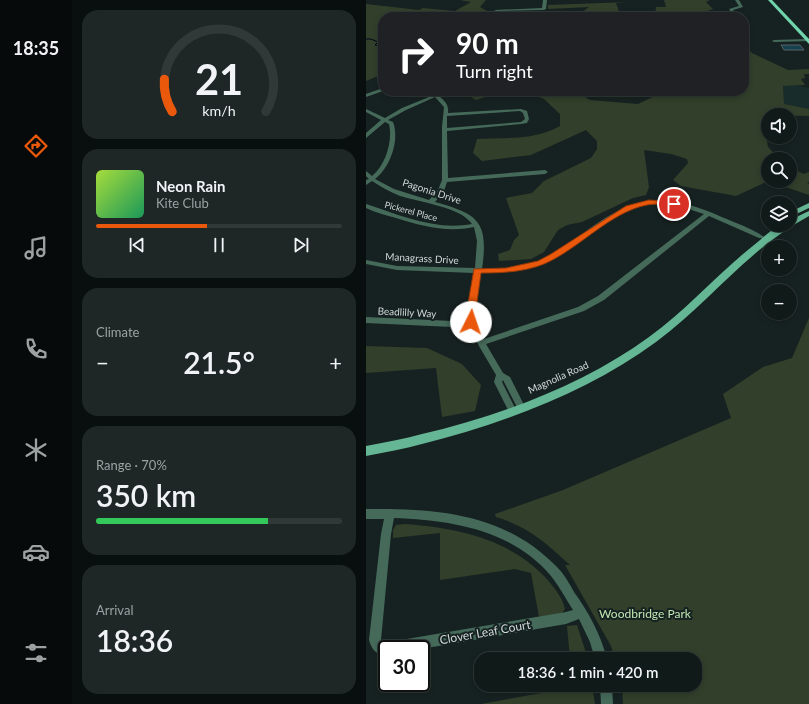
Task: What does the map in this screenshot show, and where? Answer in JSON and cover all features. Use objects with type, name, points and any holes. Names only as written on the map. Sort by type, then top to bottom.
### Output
[{"type":"highway","points":[[770,0],[808,40]]},
{"type":"highway","points":[[775,0],[808,40]]},
{"type":"main road","points":[[797,211],[809,205]]},
{"type":"main road","points":[[797,220],[809,214]]},
{"type":"main road","name":"Magnolia Road","points":[[731,270],[746,252],[767,232]]},
{"type":"main road","name":"Magnolia Road","points":[[366,451],[429,437],[481,422],[580,382],[616,363],[651,341],[677,321],[753,249],[777,232]]},
{"type":"street","points":[[496,10],[544,9],[545,0]]},
{"type":"street","points":[[733,12],[731,9],[741,7],[737,0]]},
{"type":"street","points":[[774,41],[808,40]]},
{"type":"street","points":[[366,96],[378,91]]},
{"type":"street","points":[[366,136],[384,118],[408,106],[436,96],[443,102],[446,107],[444,130],[445,180],[442,191],[431,202]]},
{"type":"street","points":[[366,110],[384,118],[392,125],[394,130],[390,150],[383,170],[369,181]]},
{"type":"street","points":[[444,130],[521,123],[525,122],[527,119],[525,112],[516,110],[445,115]]},
{"type":"street","points":[[445,180],[545,172]]},
{"type":"street","name":"Pagonia Drive","points":[[366,173],[369,181],[397,192],[465,214],[476,224]]},
{"type":"street","name":"Managrass Drive","points":[[366,262],[398,268],[477,271],[506,270],[540,262],[554,256],[628,207],[640,203],[666,202],[683,205],[708,214],[761,238]]},
{"type":"street","name":"Pickerel Place","points":[[366,206],[378,212],[432,226],[456,229],[476,224]]},
{"type":"street","points":[[482,343],[581,309],[601,298],[708,214]]},
{"type":"street","points":[[476,224],[482,239],[471,309],[471,322],[500,375],[498,382],[517,408]]},
{"type":"street","name":"Beadlilly Way","points":[[366,320],[452,324],[471,322]]},
{"type":"street","points":[[366,514],[420,514],[451,518],[481,525],[518,541],[538,556],[554,572],[582,612],[593,634],[599,652]]},
{"type":"street","name":"Clover Leaf Court","points":[[378,647],[376,640],[386,534],[390,514]]},
{"type":"street","name":"Clover Leaf Court","points":[[430,642],[566,618],[582,612]]},
{"type":"street","points":[[606,692],[607,704]]},
{"type":"shaded area","points":[[795,85],[809,88],[809,109],[784,104],[783,86]]},
{"type":"green space","points":[[460,0],[486,0],[480,7],[487,11],[378,12],[378,76],[366,81],[366,4],[419,10],[423,8],[455,11],[471,2]]},
{"type":"green space","points":[[664,0],[710,0],[706,2],[713,9],[705,12],[656,12],[656,7],[666,7]]},
{"type":"green space","points":[[629,2],[616,3],[619,11],[615,12],[582,12],[589,7],[548,9],[548,5]]},
{"type":"green space","points":[[749,50],[752,53],[788,70],[809,69],[809,74],[804,74],[805,78],[801,79],[805,85],[783,86],[784,104],[809,109],[809,116],[797,116],[797,108],[761,108],[761,144],[768,144],[768,147],[773,152],[761,152],[761,184],[736,196],[681,186],[673,180],[688,163],[687,159],[671,154],[644,150],[649,187],[646,195],[633,198],[582,222],[567,225],[558,230],[544,252],[531,259],[499,261],[498,254],[510,250],[514,240],[519,235],[506,198],[532,193],[544,181],[591,158],[597,149],[597,141],[586,130],[531,155],[482,161],[473,153],[477,139],[530,136],[550,131],[560,126],[560,114],[544,99],[536,96],[583,96],[590,100],[638,104],[655,96],[749,96]]},
{"type":"green space","points":[[472,96],[488,96],[476,100]]},
{"type":"green space","points":[[797,171],[804,174],[809,172],[809,182],[807,183],[809,184],[809,195],[788,188],[797,188]]},
{"type":"green space","name":"Woodbridge Park","points":[[809,318],[809,704],[623,704],[622,692],[702,692],[702,652],[613,652],[611,646],[565,565],[570,565],[536,536],[518,525],[496,517],[495,514],[563,490],[731,418],[723,394],[763,367],[792,358]]},
{"type":"green space","points":[[366,346],[427,348],[462,364],[481,385],[475,411],[442,417],[436,368],[366,373]]},
{"type":"green space","points":[[405,524],[443,528],[462,532],[480,537],[514,552],[544,576],[554,587],[564,604],[565,609],[562,613],[539,617],[531,573],[515,569],[440,580],[440,533],[393,538],[393,530],[396,525]]},
{"type":"green space","points":[[577,625],[586,652],[569,652],[567,626]]},
{"type":"green space","points":[[547,692],[593,692],[595,704],[481,704]]},
{"type":"building","points":[[781,45],[800,45],[804,50],[784,50]]},
{"type":"waterway","points":[[366,39],[371,39],[378,42]]},
{"type":"waterway","points":[[378,42],[375,45],[378,45]]},
{"type":"route","points":[[471,322],[471,309],[477,271],[522,268],[540,262],[554,256],[628,207],[649,202],[666,202],[674,204]]}]
